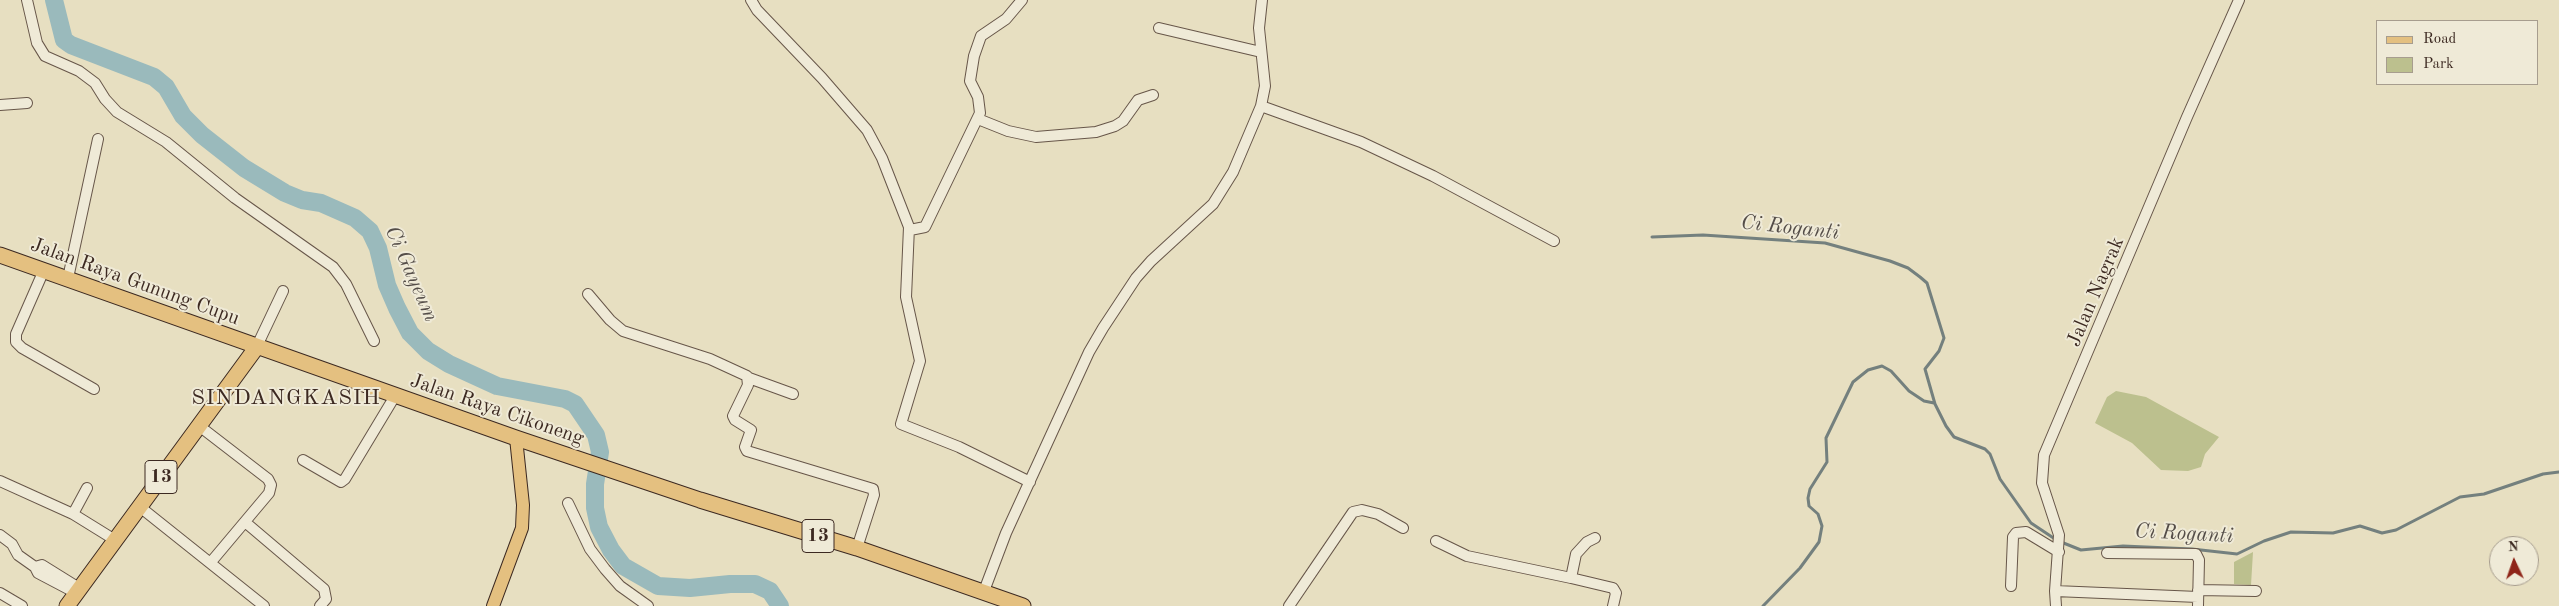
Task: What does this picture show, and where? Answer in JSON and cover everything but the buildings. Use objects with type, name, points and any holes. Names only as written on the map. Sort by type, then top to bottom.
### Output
[{"type":"highway","name":"Jalan Raya Gunung Cupu","points":[[0,255],[68,278],[256,348]]},
{"type":"highway","name":"Jalan Raya Cikoneng","points":[[256,348],[611,470],[857,548]]},
{"type":"highway","name":"13","points":[[67,606],[256,348]]},
{"type":"highway","name":"13","points":[[857,548],[1023,606]]},
{"type":"main road","points":[[493,606],[522,528],[523,505],[516,438]]},
{"type":"street","points":[[27,0],[36,43],[45,56],[79,70],[95,83],[105,99],[117,112],[166,142],[235,198],[333,267],[346,284],[374,341]]},
{"type":"street","points":[[751,0],[867,130],[882,158],[910,230],[906,296],[920,361],[901,424],[959,447],[1030,482]]},
{"type":"street","points":[[910,230],[925,227],[978,119],[981,110],[970,81],[974,56],[981,36],[1006,19],[1022,0]]},
{"type":"street","points":[[984,591],[1030,482],[1089,352],[1103,328],[1136,278],[1151,261],[1219,196],[1233,172],[1261,106],[1265,77],[1261,52],[1259,15],[1262,0]]},
{"type":"street","name":"Jalan Nagrak","points":[[2056,606],[2055,591],[2059,533],[2042,483],[2044,455],[2187,117],[2239,0]]},
{"type":"street","points":[[1159,28],[1261,52]]},
{"type":"street","points":[[978,119],[1008,131],[1036,137],[1096,132],[1115,126],[1123,121],[1138,100],[1153,95]]},
{"type":"street","points":[[0,105],[27,103]]},
{"type":"street","points":[[1261,106],[1328,129],[1434,176],[1554,241]]},
{"type":"street","points":[[68,278],[98,139]]},
{"type":"street","points":[[44,270],[16,334],[16,342],[22,348],[94,389]]},
{"type":"street","points":[[256,348],[283,291]]},
{"type":"street","points":[[588,294],[610,320],[623,331],[710,359],[745,374],[749,378],[793,394]]},
{"type":"street","points":[[749,378],[748,386],[733,416],[735,420],[751,430],[745,450],[874,491],[857,548]]},
{"type":"street","points":[[303,460],[336,482],[341,482],[345,479],[394,396]]},
{"type":"street","points":[[198,426],[270,482],[271,486],[269,493],[211,562]]},
{"type":"street","points":[[0,481],[74,514],[115,540]]},
{"type":"street","points":[[74,514],[87,488]]},
{"type":"street","points":[[568,503],[590,549],[605,569],[620,586],[648,606]]},
{"type":"street","points":[[140,507],[264,606]]},
{"type":"street","points":[[1289,606],[1349,515],[1356,511],[1378,514],[1403,528]]},
{"type":"street","points":[[245,522],[324,590],[326,598],[320,606]]},
{"type":"street","points":[[2012,586],[2013,537],[2016,533],[2026,532],[2059,552]]},
{"type":"street","points":[[0,535],[12,544],[18,555],[36,567],[38,573],[77,590]]},
{"type":"street","points":[[1571,578],[1576,554],[1586,542],[1595,538]]},
{"type":"street","points":[[1436,541],[1467,556],[1614,588],[1616,593],[1613,606]]},
{"type":"street","points":[[2107,553],[2196,554],[2198,558],[2198,598]]},
{"type":"street","points":[[2055,591],[2185,602],[2198,598],[2256,591]]},
{"type":"street","points":[[0,594],[22,606]]},
{"type":"green space","points":[[2116,391],[2146,397],[2219,437],[2205,454],[2201,467],[2188,471],[2161,470],[2132,443],[2095,423],[2107,397]]},
{"type":"green space","points":[[2253,552],[2251,585],[2234,584],[2234,562]]},
{"type":"waterway","name":"Ci Gayeum","points":[[54,0],[64,40],[71,45],[154,77],[166,87],[183,116],[202,135],[244,168],[285,193],[302,200],[321,203],[355,218],[370,231],[378,248],[387,285],[397,308],[410,333],[428,351],[449,364],[497,386],[565,399],[575,404],[596,435],[600,452],[595,484],[595,508],[599,527],[611,550],[623,566],[658,586],[690,588],[730,584],[755,584],[770,591],[780,606]]},
{"type":"waterway","name":"Ci Roganti","points":[[1652,237],[1703,235],[1825,243],[1890,261],[1908,268],[1927,283],[1944,338],[1939,351],[1925,369],[1935,404],[1946,426],[1954,437],[1985,449],[1990,454],[2000,479],[2031,523],[2055,539]]},
{"type":"waterway","points":[[1763,606],[1800,568],[1819,542],[1822,526],[1818,514],[1809,506],[1808,498],[1810,489],[1827,462],[1826,438],[1853,382],[1868,370],[1882,366],[1891,371],[1909,391],[1924,401],[1934,403]]},
{"type":"waterway","name":"Ci Roganti","points":[[2061,542],[2081,550],[2123,546],[2192,549],[2237,554],[2264,541],[2291,532],[2333,533],[2360,526],[2382,533],[2396,530],[2460,497],[2484,494],[2543,474],[2559,472]]},
{"type":"district","name":"SINDANGKASIH","points":[[286,398]]}]
